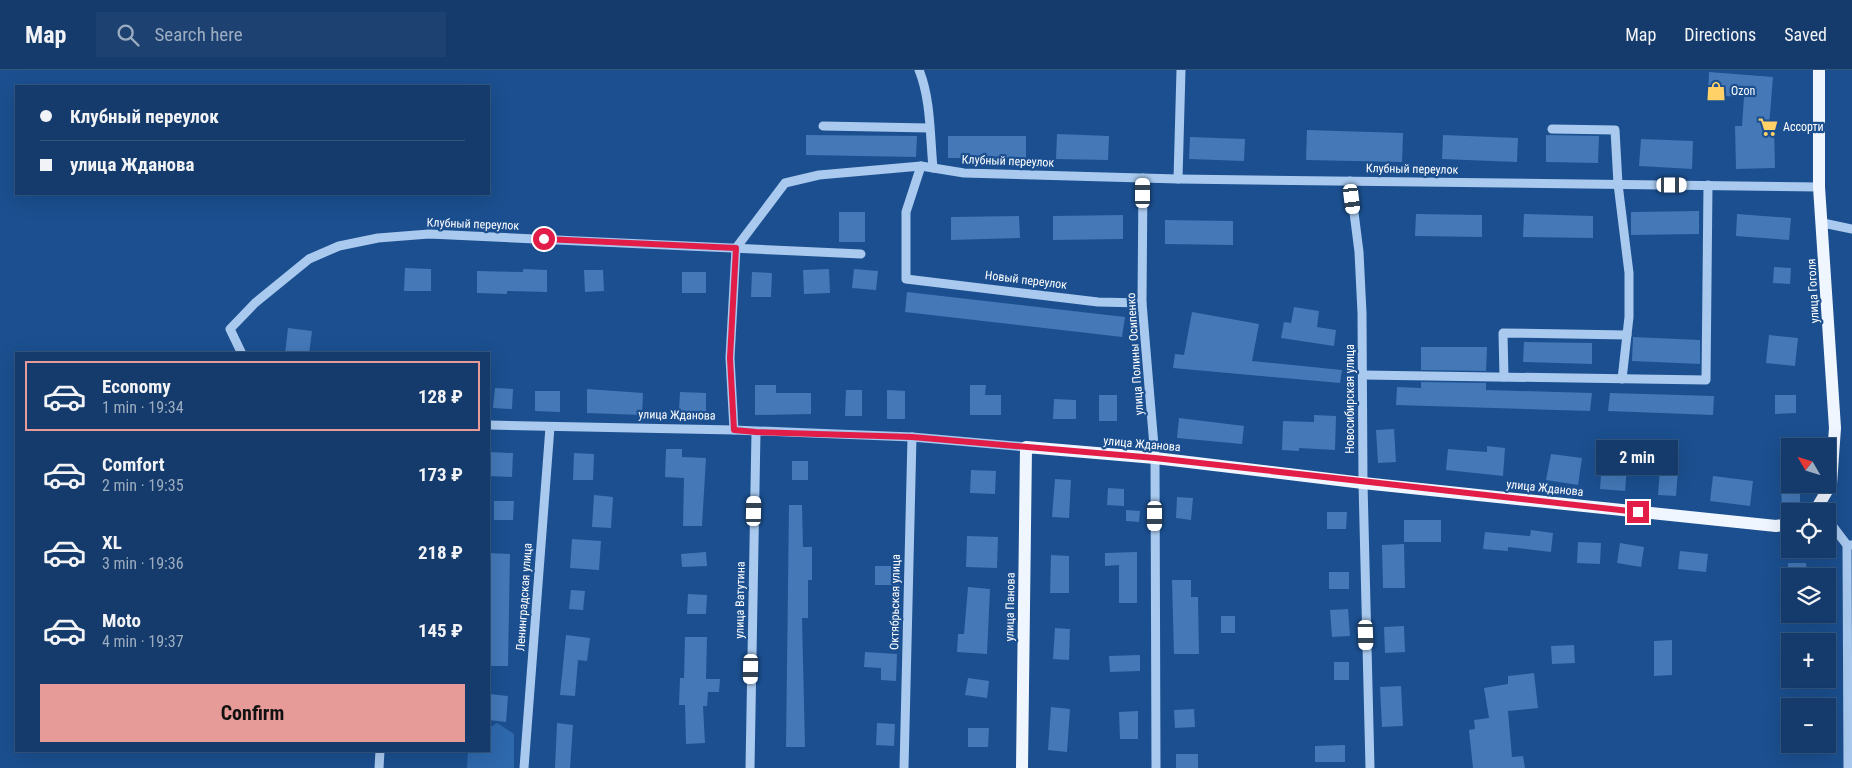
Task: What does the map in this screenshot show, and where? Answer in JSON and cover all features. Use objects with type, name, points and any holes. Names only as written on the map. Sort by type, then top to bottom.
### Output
[{"type":"main road","name":"улица Гоголя","points":[[1819,70],[1819,187],[1835,428],[1831,484],[1822,503]]},
{"type":"main road","name":"улица Жданова","points":[[1026,447],[1155,458],[1362,483],[1781,525]]},
{"type":"main road","name":"улица Панова","points":[[1022,768],[1026,447]]},
{"type":"street","points":[[919,70],[930,128],[933,168]]},
{"type":"street","points":[[1178,179],[1181,70]]},
{"type":"street","points":[[823,126],[930,128]]},
{"type":"street","points":[[1552,129],[1615,130],[1618,184],[1629,273],[1627,335],[1622,379]]},
{"type":"street","name":"Клубный переулок","points":[[241,352],[230,329],[254,303],[309,259],[339,246],[378,238],[429,234],[736,248],[785,183],[819,175],[921,166],[964,173],[1178,179],[1819,187]]},
{"type":"street","name":"Новый переулок","points":[[921,166],[906,212],[906,279],[1098,302],[1142,303]]},
{"type":"street","name":"улица Полины Осипенко","points":[[1143,178],[1142,303],[1155,458],[1156,768]]},
{"type":"street","name":"Новосибирская улица","points":[[1350,181],[1359,252],[1363,375],[1362,483],[1370,768]]},
{"type":"street","points":[[1363,375],[1706,380],[1708,185]]},
{"type":"street","points":[[1822,223],[1852,229]]},
{"type":"street","points":[[734,430],[730,358],[736,248],[861,254]]},
{"type":"street","points":[[1504,377],[1503,333],[1627,335]]},
{"type":"street","name":"улица Жданова","points":[[490,426],[734,430],[912,437],[1026,447]]},
{"type":"street","name":"Ленинградская улица","points":[[524,768],[550,427]]},
{"type":"street","name":"улица Ватутина","points":[[750,768],[756,432]]},
{"type":"street","name":"Октябрьская улица","points":[[904,768],[912,437]]},
{"type":"street","points":[[1836,530],[1849,545],[1848,768]]},
{"type":"street","points":[[379,768],[380,752]]},
{"type":"shaded area","points":[[497,723],[514,734],[514,768],[467,768],[468,752],[490,752],[490,727]]},
{"type":"building","points":[[1709,72],[1773,77],[1769,126],[1774,126],[1775,168],[1736,169],[1735,126],[1742,126],[1744,97],[1708,95]]},
{"type":"building","points":[[1307,130],[1403,133],[1402,162],[1306,160]]},
{"type":"building","points":[[1057,134],[1109,136],[1108,160],[1056,159]]},
{"type":"building","points":[[806,135],[917,136],[916,157],[806,155]]},
{"type":"building","points":[[1443,135],[1518,138],[1517,162],[1442,159]]},
{"type":"building","points":[[1546,135],[1599,136],[1598,163],[1546,162]]},
{"type":"building","points":[[948,136],[1026,136],[1026,158],[948,158]]},
{"type":"building","points":[[1190,137],[1245,139],[1244,161],[1189,159]]},
{"type":"building","points":[[1641,139],[1693,141],[1692,169],[1639,166]]},
{"type":"building","points":[[1699,211],[1699,234],[1631,235],[1631,212]]},
{"type":"building","points":[[839,212],[865,212],[865,242],[839,242]]},
{"type":"building","points":[[1416,214],[1482,215],[1482,237],[1415,236]]},
{"type":"building","points":[[1524,214],[1593,216],[1593,238],[1523,237]]},
{"type":"building","points":[[1737,214],[1791,218],[1789,240],[1736,236]]},
{"type":"building","points":[[1123,215],[1123,239],[1053,240],[1053,216]]},
{"type":"building","points":[[1019,216],[1020,238],[951,240],[951,217]]},
{"type":"building","points":[[1165,220],[1233,221],[1233,245],[1165,244]]},
{"type":"building","points":[[1774,267],[1791,268],[1790,284],[1773,283]]},
{"type":"building","points":[[405,268],[431,269],[431,291],[404,291]]},
{"type":"building","points":[[523,269],[547,270],[547,292],[507,291],[507,294],[477,293],[477,271],[523,272]]},
{"type":"building","points":[[829,269],[830,293],[804,294],[803,270]]},
{"type":"building","points":[[854,269],[878,271],[876,290],[852,288]]},
{"type":"building","points":[[584,270],[603,270],[604,291],[585,292]]},
{"type":"building","points":[[682,272],[706,272],[706,293],[682,293]]},
{"type":"building","points":[[752,272],[772,273],[771,297],[751,297]]},
{"type":"building","points":[[907,292],[1125,317],[1122,337],[905,312]]},
{"type":"building","points":[[1294,307],[1319,311],[1317,327],[1336,330],[1334,346],[1281,338],[1284,322],[1291,323]]},
{"type":"building","points":[[1192,312],[1259,324],[1252,361],[1342,370],[1340,383],[1173,368],[1175,354],[1184,355]]},
{"type":"building","points":[[288,328],[312,331],[309,352],[285,352]]},
{"type":"building","points":[[1769,335],[1798,338],[1795,366],[1766,363]]},
{"type":"building","points":[[1633,337],[1700,340],[1700,364],[1632,361]]},
{"type":"building","points":[[1524,342],[1592,343],[1592,364],[1523,362]]},
{"type":"building","points":[[1421,347],[1487,347],[1486,371],[1421,370]]},
{"type":"building","points":[[1421,382],[1486,383],[1486,390],[1592,393],[1590,411],[1396,405],[1397,387],[1421,388]]},
{"type":"building","points":[[755,385],[776,385],[776,393],[811,393],[811,414],[755,415]]},
{"type":"building","points":[[970,385],[986,385],[985,395],[1001,395],[1001,415],[970,415]]},
{"type":"building","points":[[495,388],[513,389],[512,409],[493,408]]},
{"type":"building","points":[[587,389],[643,393],[642,415],[587,413]]},
{"type":"building","points":[[846,390],[862,390],[862,416],[845,416]]},
{"type":"building","points":[[887,390],[905,391],[905,419],[887,419]]},
{"type":"building","points":[[535,391],[560,391],[560,412],[535,411]]},
{"type":"building","points":[[680,392],[706,393],[706,412],[679,411]]},
{"type":"building","points":[[1610,393],[1714,396],[1713,415],[1608,411]]},
{"type":"building","points":[[1099,395],[1117,395],[1117,421],[1099,421]]},
{"type":"building","points":[[1775,395],[1796,395],[1796,413],[1775,414]]},
{"type":"building","points":[[1054,399],[1076,400],[1076,419],[1053,419]]},
{"type":"building","points":[[1314,415],[1336,416],[1335,450],[1299,448],[1299,451],[1282,450],[1283,421],[1314,422]]},
{"type":"building","points":[[1179,418],[1244,426],[1242,444],[1177,438]]},
{"type":"building","points":[[1394,429],[1396,462],[1378,463],[1376,430]]},
{"type":"building","points":[[1487,446],[1505,448],[1503,476],[1446,470],[1448,449],[1487,452]]},
{"type":"building","points":[[666,449],[682,449],[682,457],[706,458],[702,526],[683,526],[684,478],[665,477]]},
{"type":"building","points":[[490,452],[513,453],[512,477],[490,476]]},
{"type":"building","points":[[574,453],[594,454],[593,480],[573,480]]},
{"type":"building","points":[[1551,454],[1582,458],[1578,485],[1546,480]]},
{"type":"building","points":[[792,461],[808,461],[808,480],[792,480]]},
{"type":"building","points":[[1602,464],[1627,467],[1625,491],[1600,489]]},
{"type":"building","points":[[1660,468],[1678,469],[1676,496],[1658,495]]},
{"type":"building","points":[[971,470],[996,471],[995,494],[970,493]]},
{"type":"building","points":[[1713,476],[1753,481],[1750,506],[1710,501]]},
{"type":"building","points":[[1055,479],[1071,480],[1069,518],[1052,517]]},
{"type":"building","points":[[1108,488],[1124,489],[1124,506],[1107,505]]},
{"type":"building","points":[[1781,493],[1800,493],[1800,503],[1782,503]]},
{"type":"building","points":[[594,495],[613,497],[611,528],[592,527]]},
{"type":"building","points":[[1177,497],[1193,498],[1191,520],[1176,518]]},
{"type":"building","points":[[494,501],[514,501],[513,520],[494,520]]},
{"type":"building","points":[[789,505],[802,505],[803,547],[812,547],[812,580],[808,580],[808,618],[802,618],[805,747],[786,747]]},
{"type":"building","points":[[1126,510],[1140,511],[1139,522],[1126,521]]},
{"type":"building","points":[[1327,512],[1347,512],[1346,529],[1327,529]]},
{"type":"building","points":[[1404,520],[1441,520],[1441,542],[1404,542]]},
{"type":"building","points":[[1531,530],[1553,533],[1551,552],[1508,547],[1508,551],[1483,549],[1485,532],[1530,536]]},
{"type":"building","points":[[967,536],[998,537],[997,568],[966,567]]},
{"type":"building","points":[[572,539],[601,541],[599,570],[570,568]]},
{"type":"building","points":[[1578,542],[1601,543],[1600,564],[1577,563]]},
{"type":"building","points":[[1620,543],[1644,547],[1641,567],[1617,563]]},
{"type":"building","points":[[1404,544],[1405,588],[1383,588],[1382,545]]},
{"type":"building","points":[[1680,551],[1708,554],[1706,572],[1678,569]]},
{"type":"building","points":[[706,552],[707,566],[682,567],[681,554]]},
{"type":"building","points":[[1137,552],[1137,603],[1119,603],[1119,565],[1105,566],[1105,553]]},
{"type":"building","points":[[490,553],[510,554],[508,666],[490,666]]},
{"type":"building","points":[[1051,555],[1069,556],[1069,593],[1050,593]]},
{"type":"building","points":[[1788,563],[1806,563],[1806,568],[1788,568]]},
{"type":"building","points":[[875,566],[898,566],[898,585],[875,585]]},
{"type":"building","points":[[1329,572],[1349,572],[1349,589],[1329,589]]},
{"type":"building","points":[[1172,580],[1191,580],[1191,597],[1198,597],[1199,654],[1174,654]]},
{"type":"building","points":[[968,587],[990,589],[987,654],[957,652],[958,634],[964,634]]},
{"type":"building","points":[[571,590],[585,591],[583,610],[569,609]]},
{"type":"building","points":[[688,594],[707,595],[706,614],[687,614]]},
{"type":"building","points":[[1348,609],[1350,636],[1332,637],[1330,610]]},
{"type":"building","points":[[1221,616],[1235,616],[1235,633],[1221,633]]},
{"type":"building","points":[[1404,626],[1405,652],[1385,653],[1384,627]]},
{"type":"building","points":[[1055,628],[1070,629],[1069,660],[1053,659]]},
{"type":"building","points":[[566,635],[590,638],[587,661],[578,660],[575,696],[560,695]]},
{"type":"building","points":[[685,637],[707,637],[706,679],[720,679],[719,692],[708,692],[707,706],[703,706],[705,743],[686,744],[685,705],[679,705],[680,678],[684,678]]},
{"type":"building","points":[[1672,640],[1672,675],[1654,676],[1654,641]]},
{"type":"building","points":[[1574,645],[1575,663],[1552,664],[1551,646]]},
{"type":"building","points":[[865,652],[897,654],[896,681],[881,680],[881,668],[864,667]]},
{"type":"building","points":[[1140,655],[1140,671],[1110,672],[1109,656]]},
{"type":"building","points":[[1334,662],[1349,662],[1349,680],[1334,680]]},
{"type":"building","points":[[1534,673],[1538,708],[1508,711],[1512,757],[1523,756],[1525,768],[1473,768],[1469,730],[1475,729],[1474,720],[1489,718],[1484,688],[1508,684],[1508,676]]},
{"type":"building","points":[[968,678],[989,681],[987,698],[965,695]]},
{"type":"building","points":[[1401,686],[1403,726],[1382,727],[1380,687]]},
{"type":"building","points":[[490,694],[508,696],[506,722],[490,720]]},
{"type":"building","points":[[1051,707],[1070,709],[1067,752],[1048,750]]},
{"type":"building","points":[[1194,709],[1195,727],[1175,728],[1174,710]]},
{"type":"building","points":[[1138,711],[1138,739],[1120,739],[1119,712]]},
{"type":"building","points":[[557,723],[573,725],[570,768],[555,768]]},
{"type":"building","points":[[877,723],[895,724],[894,746],[876,745]]},
{"type":"building","points":[[968,728],[989,728],[988,747],[968,747]]},
{"type":"building","points":[[1345,745],[1345,762],[1315,762],[1315,746]]},
{"type":"building","points":[[1176,754],[1198,754],[1198,768],[1176,768]]},
{"type":"place","name":"Ozon","points":[[1716,91]]},
{"type":"place","name":"Ассорти","points":[[1768,127]]},
{"type":"route","points":[[544,239],[736,248],[730,358],[734,430],[912,437],[1155,458],[1362,483],[1638,512]]}]
